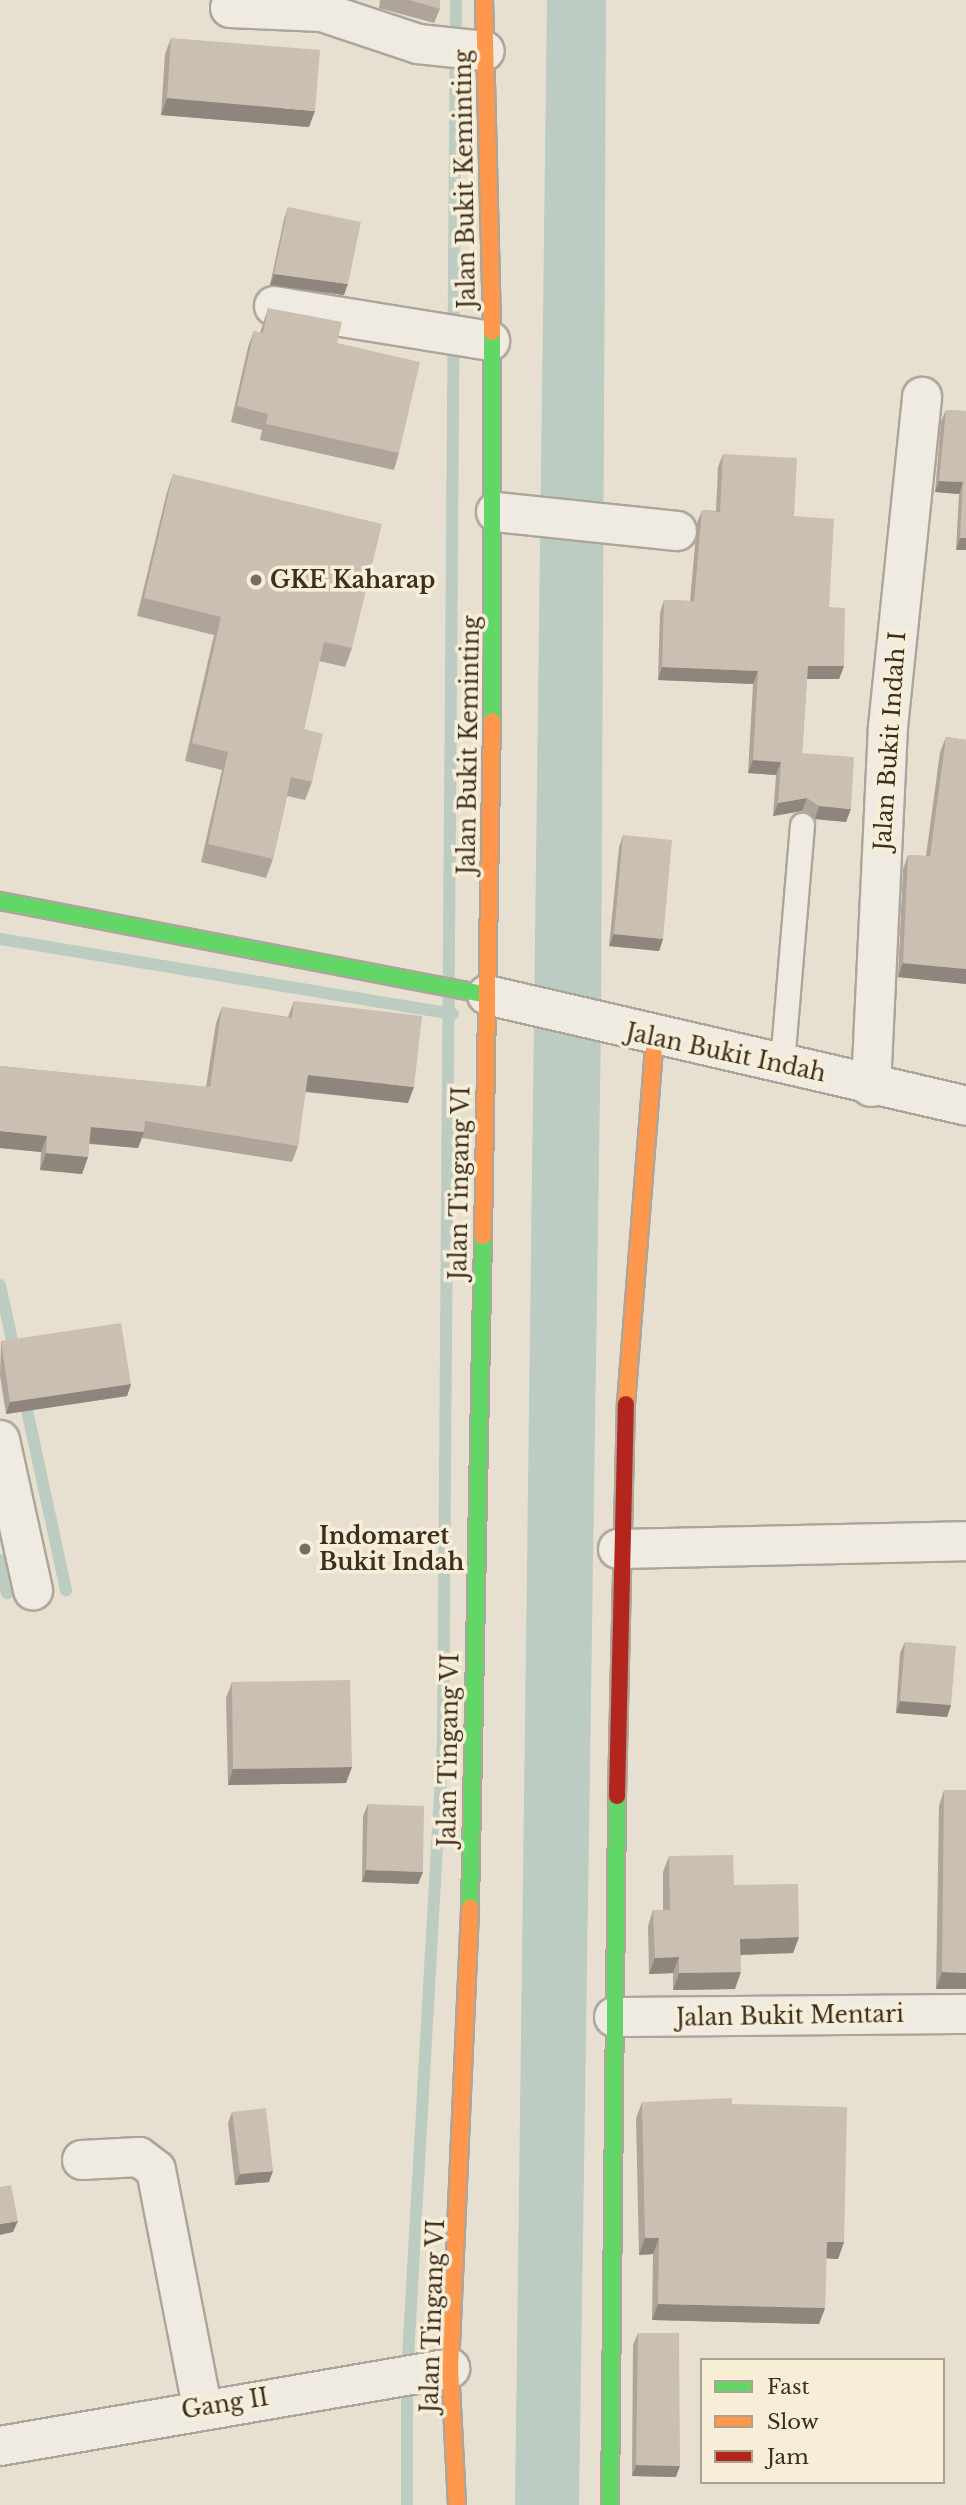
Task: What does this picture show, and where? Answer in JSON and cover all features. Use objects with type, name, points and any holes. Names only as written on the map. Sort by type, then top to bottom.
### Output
[{"type":"main road","name":"Jalan Bukit Keminting","points":[[485,0],[490,341],[496,512],[487,995]]},
{"type":"main road","points":[[0,901],[487,995]]},
{"type":"main road","name":"Jalan Tingang VI","points":[[457,2505],[450,2368],[468,2043],[487,995]]},
{"type":"main road","points":[[610,2505],[618,1549],[655,1038]]},
{"type":"street","points":[[230,8],[322,12],[418,44],[485,51]]},
{"type":"street","points":[[274,306],[490,341]]},
{"type":"street","name":"Jalan Bukit Indah I","points":[[871,1087],[888,727],[922,397]]},
{"type":"street","points":[[496,512],[677,531]]},
{"type":"street","name":"Jalan Bukit Indah","points":[[487,995],[534,1010],[601,1026],[782,1063],[871,1087],[966,1106]]},
{"type":"street","points":[[0,1440],[33,1590]]},
{"type":"street","points":[[618,1549],[966,1541]]},
{"type":"street","name":"Jalan Bukit Mentari","points":[[614,2017],[966,2014]]},
{"type":"street","points":[[82,2160],[139,2157],[156,2170],[202,2407]]},
{"type":"street","name":"Gang II","points":[[0,2446],[202,2407],[450,2368]]},
{"type":"lane","points":[[782,1063],[802,825]]},
{"type":"shaded area","points":[[547,0],[606,0],[601,1026],[579,2505],[515,2505]]},
{"type":"building","points":[[409,0],[440,0],[440,9]]},
{"type":"building","points":[[171,38],[320,50],[315,111],[167,98]]},
{"type":"building","points":[[288,207],[361,222],[348,284],[274,274]]},
{"type":"building","points":[[268,308],[342,322],[337,343],[420,362],[399,453],[266,424],[268,414],[237,406],[254,331],[263,333]]},
{"type":"building","points":[[946,410],[966,411],[966,538],[960,538],[963,482],[939,481]]},
{"type":"building","points":[[723,454],[797,458],[794,516],[834,519],[829,607],[845,608],[844,666],[808,666],[802,753],[854,757],[851,809],[819,806],[807,798],[778,803],[781,762],[753,760],[758,671],[662,667],[664,600],[694,601],[702,510],[720,512]]},
{"type":"building","points":[[173,474],[382,524],[352,648],[324,642],[304,729],[323,734],[312,782],[291,777],[273,859],[208,844],[228,752],[192,743],[221,617],[144,598]]},
{"type":"building","points":[[946,737],[966,740],[966,969],[903,963],[908,855],[930,856]]},
{"type":"building","points":[[623,835],[672,840],[663,939],[614,934]]},
{"type":"building","points":[[294,1001],[422,1016],[414,1087],[308,1075],[298,1146],[145,1121],[144,1132],[91,1127],[88,1157],[46,1153],[47,1136],[0,1131],[0,1066],[210,1087],[222,1007],[292,1018]]},
{"type":"building","points":[[121,1323],[131,1384],[10,1402],[1,1341]]},
{"type":"building","points":[[905,1642],[956,1646],[951,1705],[900,1701]]},
{"type":"building","points":[[350,1680],[352,1767],[233,1769],[232,1682]]},
{"type":"building","points":[[944,1790],[966,1790],[966,1973],[942,1972]]},
{"type":"building","points":[[368,1804],[424,1806],[423,1872],[366,1870]]},
{"type":"building","points":[[733,1855],[734,1885],[798,1884],[799,1937],[740,1939],[741,1972],[679,1973],[679,1957],[655,1958],[653,1910],[670,1910],[669,1856]]},
{"type":"building","points":[[732,2098],[732,2104],[847,2107],[844,2242],[827,2242],[825,2308],[658,2304],[659,2238],[645,2238],[642,2102]]},
{"type":"building","points":[[266,2108],[273,2171],[240,2174],[232,2112]]},
{"type":"building","points":[[11,2185],[18,2221],[0,2224],[0,2187]]},
{"type":"building","points":[[638,2333],[679,2333],[680,2466],[636,2465]]},
{"type":"waterway","points":[[407,2505],[407,2375],[443,1741],[456,0]]},
{"type":"waterway","points":[[0,939],[453,1014]]},
{"type":"waterway","points":[[0,1285],[15,1354]]},
{"type":"waterway","points":[[24,1396],[66,1591]]},
{"type":"waterway","points":[[0,1560],[7,1593]]},
{"type":"traffic: fast","points":[[492,332],[492,721]]},
{"type":"traffic: fast","points":[[0,901],[487,995]]},
{"type":"traffic: fast","points":[[470,1907],[483,1236]]},
{"type":"traffic: fast","points":[[610,2505],[617,1796]]},
{"type":"traffic: slow","points":[[484,0],[492,332]]},
{"type":"traffic: slow","points":[[483,1236],[492,721]]},
{"type":"traffic: slow","points":[[626,1404],[655,1038]]},
{"type":"traffic: slow","points":[[457,2505],[450,2368],[470,1907]]},
{"type":"traffic: jam","points":[[617,1796],[626,1404]]},
{"type":"place","name":"GKE Kaharap","points":[[256,580]]},
{"type":"place","name":"Indomaret Bukit Indah","points":[[305,1549]]}]
